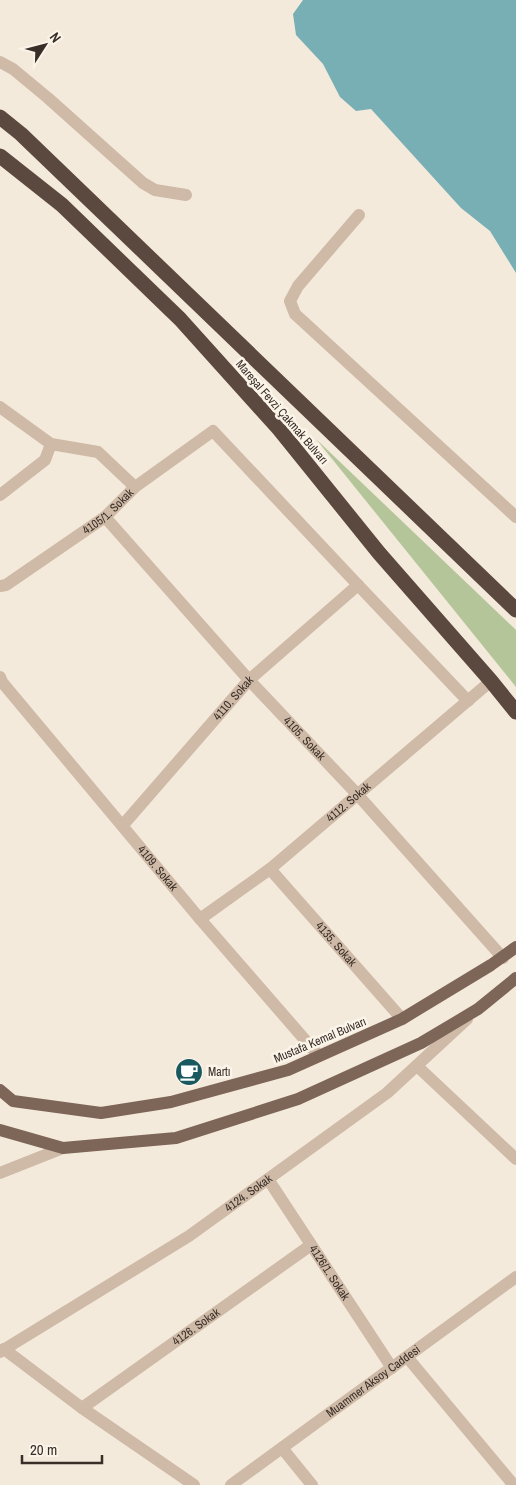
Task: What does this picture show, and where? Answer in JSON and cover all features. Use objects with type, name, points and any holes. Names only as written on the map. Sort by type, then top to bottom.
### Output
[{"type":"highway","name":"Mareşal Fevzi Çakmak Bulvarı","points":[[0,117],[28,141],[516,610]]},
{"type":"highway","name":"Mareşal Fevzi Çakmak Bulvarı","points":[[0,156],[62,205],[180,319],[279,429],[379,552],[516,712]]},
{"type":"main road","name":"Mustafa Kemal Bulvarı","points":[[0,1090],[13,1101],[101,1113],[180,1099],[288,1070],[402,1020],[503,958],[516,947]]},
{"type":"main road","points":[[0,1130],[63,1148],[176,1138],[298,1099],[421,1043],[478,1009],[516,978]]},
{"type":"street","points":[[0,62],[13,69],[48,98],[143,183],[155,190],[186,195]]},
{"type":"street","points":[[359,215],[298,286],[290,301],[295,314],[516,517]]},
{"type":"street","points":[[0,407],[51,444],[98,452],[135,487]]},
{"type":"street","name":"4105/1. Sokak","points":[[0,586],[6,585],[105,517],[135,487],[213,431],[358,586]]},
{"type":"street","points":[[0,495],[45,460],[51,444]]},
{"type":"street","name":"4105. Sokak","points":[[105,517],[249,680],[357,794],[503,958]]},
{"type":"street","points":[[358,586],[468,701]]},
{"type":"street","name":"4110. Sokak","points":[[123,826],[249,680],[358,586]]},
{"type":"street","name":"4109. Sokak","points":[[0,677],[2,682],[200,919],[319,1056]]},
{"type":"street","name":"4112. Sokak","points":[[200,919],[270,869],[491,681]]},
{"type":"street","name":"4135. Sokak","points":[[270,869],[402,1020]]},
{"type":"street","name":"4124. Sokak","points":[[2,1350],[189,1236],[387,1093],[478,1009]]},
{"type":"street","points":[[416,1066],[516,1159]]},
{"type":"street","points":[[0,1173],[63,1148]]},
{"type":"street","name":"4126/1. Sokak","points":[[268,1179],[392,1368]]},
{"type":"street","name":"4126. Sokak","points":[[82,1408],[311,1246]]},
{"type":"street","name":"Muammer Aksoy Caddesi","points":[[231,1485],[516,1277]]},
{"type":"street","points":[[2,1350],[194,1485]]},
{"type":"street","points":[[407,1357],[513,1482]]},
{"type":"street","points":[[282,1448],[312,1485]]},
{"type":"green space","points":[[316,439],[516,630],[516,687]]},
{"type":"water","points":[[303,0],[516,0],[516,273],[490,231],[461,208],[371,109],[356,111],[340,97],[323,64],[296,35],[293,14]]},
{"type":"place","name":"Martı","points":[[189,1072]]}]
